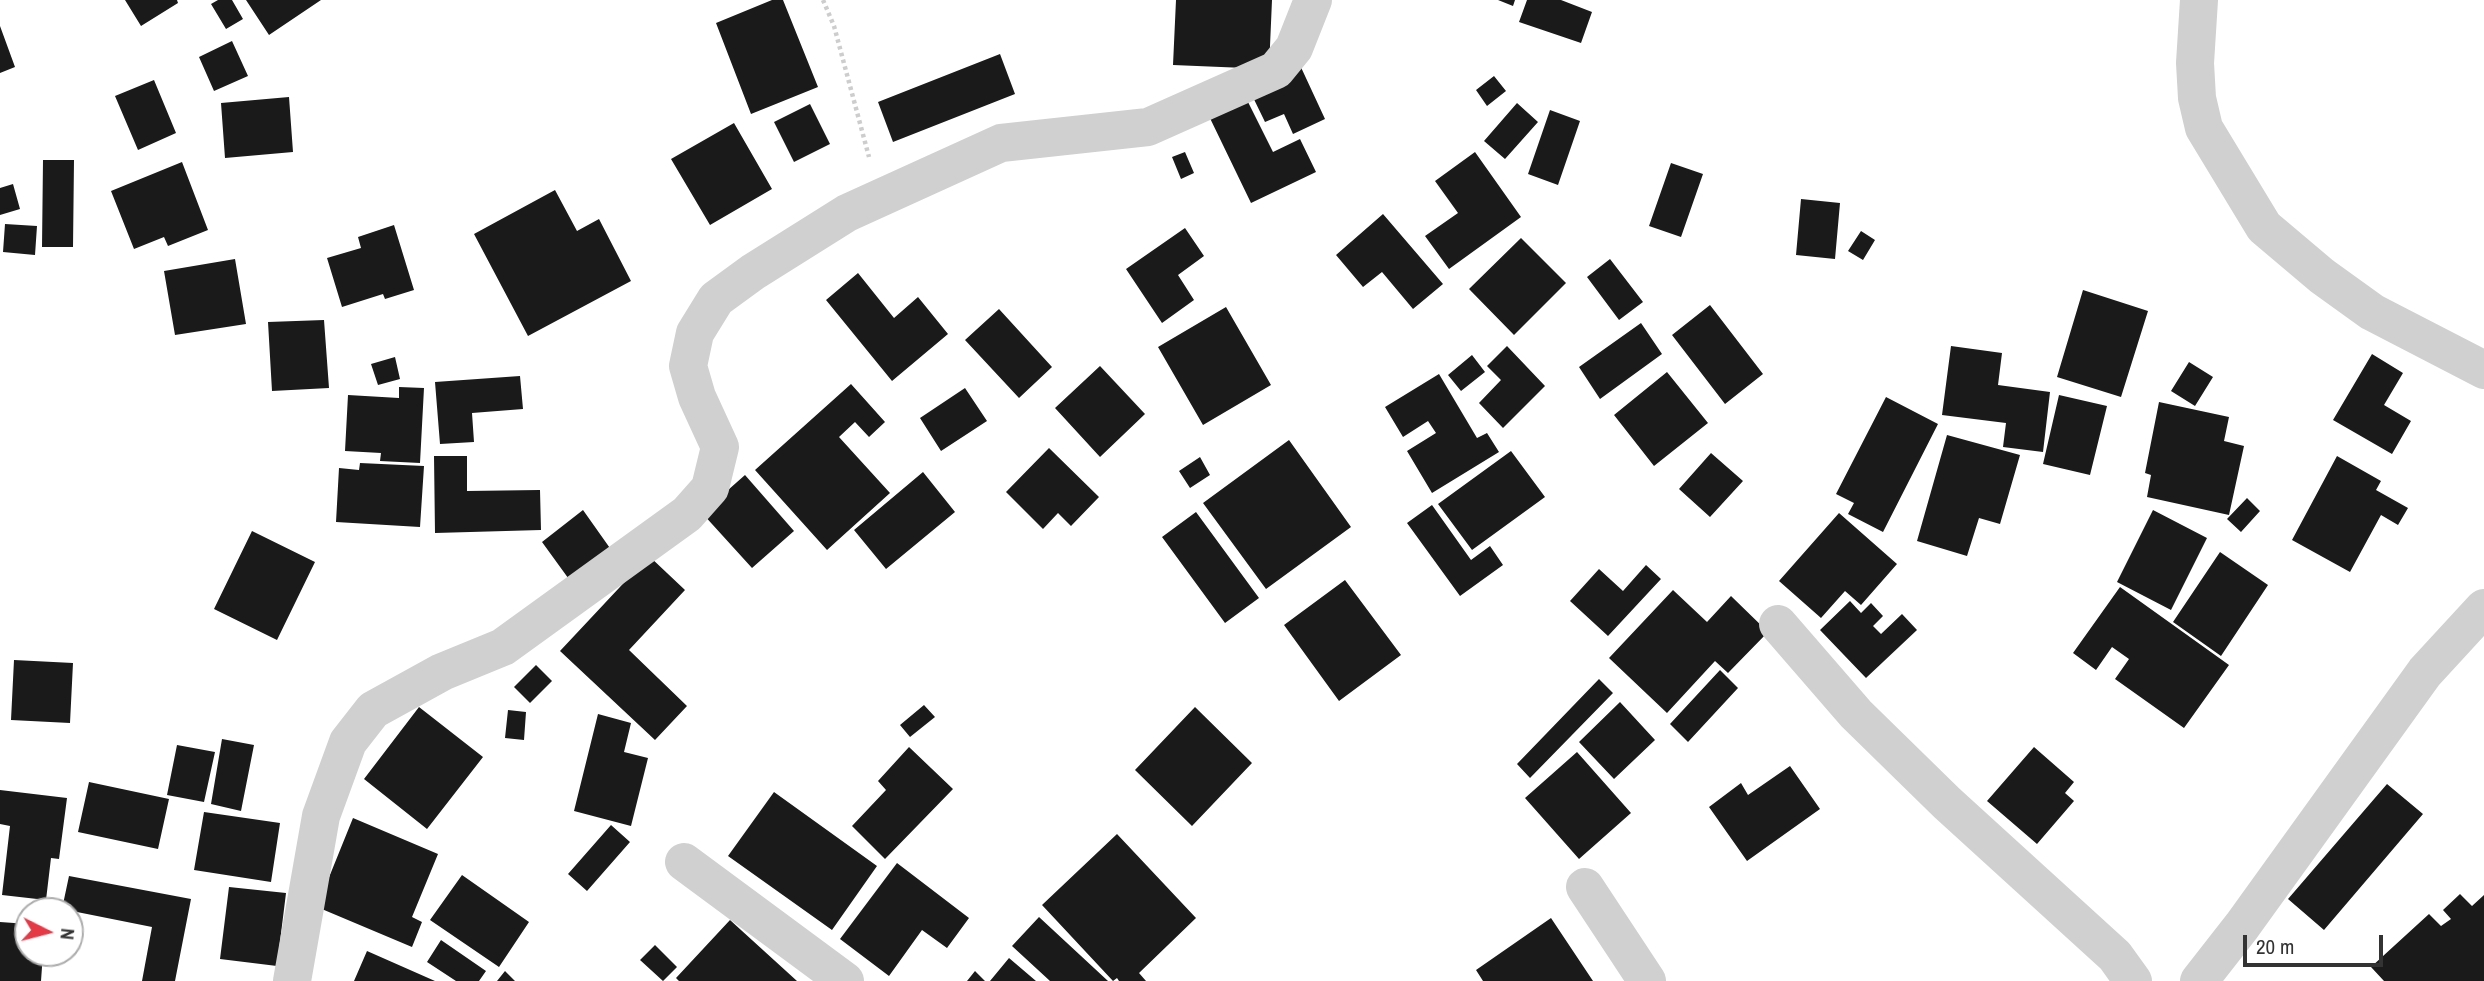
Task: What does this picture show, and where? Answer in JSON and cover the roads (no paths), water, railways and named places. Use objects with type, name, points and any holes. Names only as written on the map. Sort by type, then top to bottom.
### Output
[{"type":"street","points":[[292,981],[321,816],[348,743],[373,710],[442,672],[503,647],[687,514],[710,488],[719,447],[713,428],[697,397],[688,366],[695,333],[716,299],[835,220],[1001,143],[1148,127],[1276,70],[1294,48],[1313,0]]},
{"type":"street","points":[[2200,0],[2195,63],[2196,97],[2204,128],[2264,228],[2322,276],[2372,312],[2484,370]]},
{"type":"street","points":[[2199,981],[2242,926],[2425,672],[2484,608]]},
{"type":"street","points":[[1778,624],[1856,714],[1947,803],[2115,957],[2133,981]]},
{"type":"street","points":[[684,862],[845,981]]},
{"type":"street","points":[[1585,887],[1647,981]]}]
